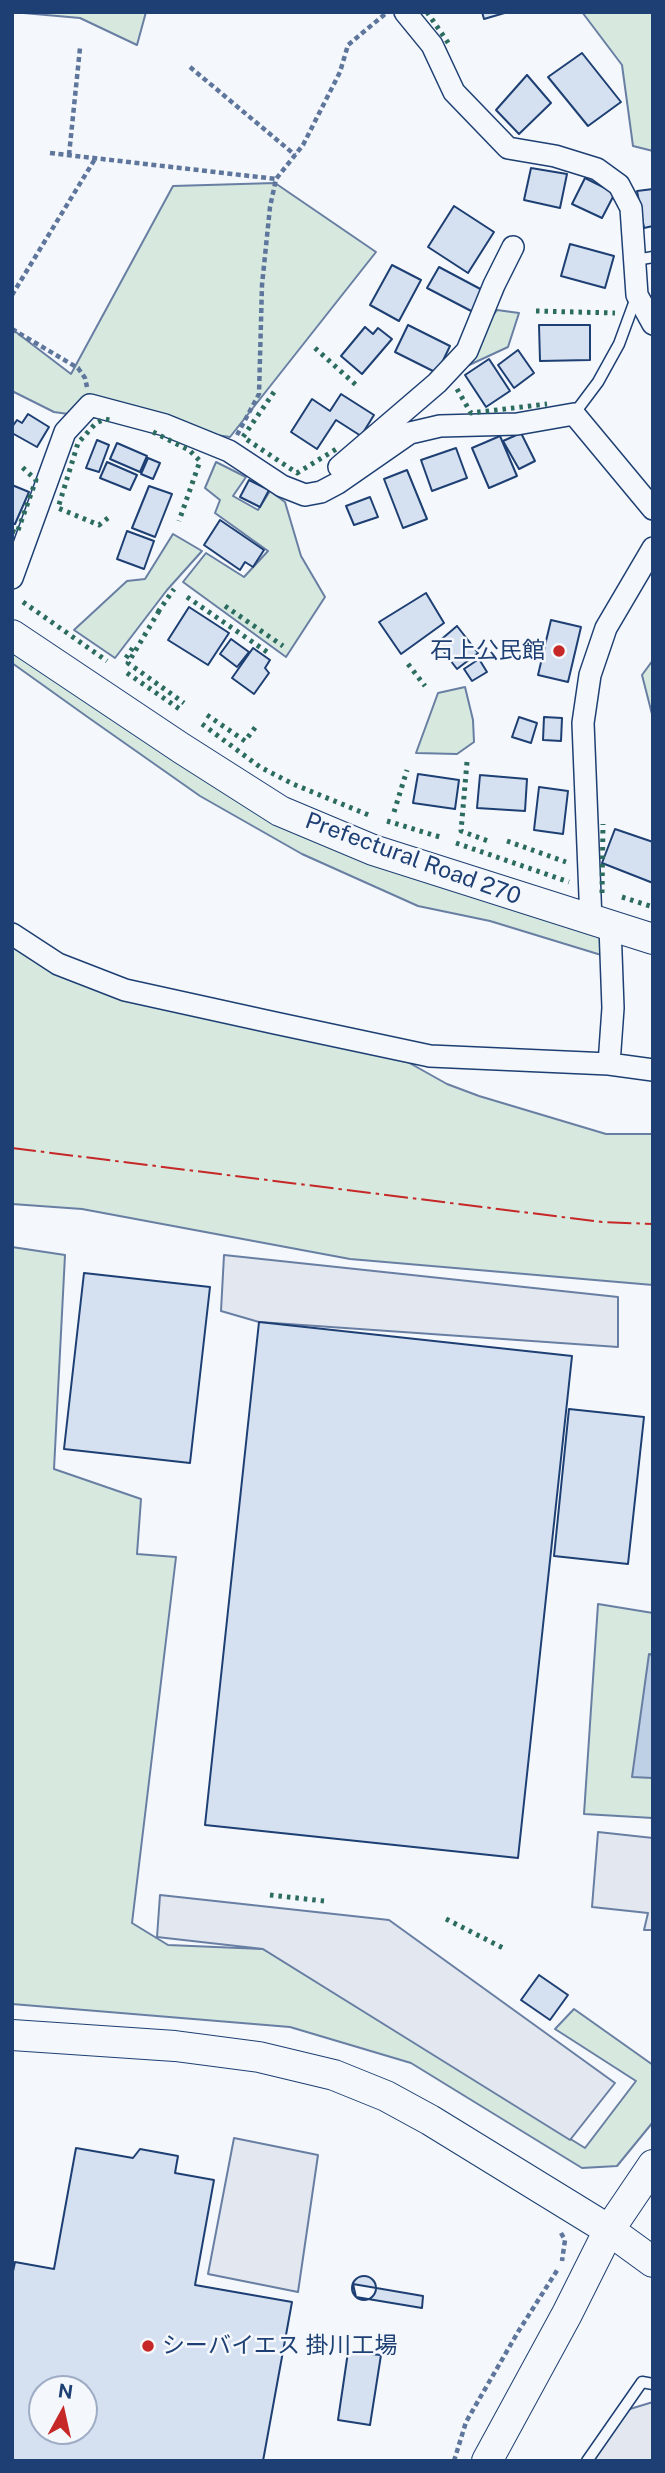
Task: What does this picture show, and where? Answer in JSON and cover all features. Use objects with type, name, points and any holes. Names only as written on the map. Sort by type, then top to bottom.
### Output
[{"type":"street","points":[[405,12],[432,45],[454,92],[508,148],[555,156],[597,169],[620,185],[631,208],[644,259],[637,295],[653,324]]},
{"type":"street","points":[[305,495],[438,383],[467,351],[513,247]]},
{"type":"street","points":[[12,578],[65,432],[90,405],[165,425],[229,451],[282,486],[305,495],[321,492],[338,483],[410,433],[440,426],[517,424],[574,414],[653,509]]},
{"type":"street","points":[[609,1064],[613,1008],[600,924],[583,723],[590,675],[606,628],[653,548]]},
{"type":"street","name":"Prefectural Road 270","points":[[12,635],[280,811],[373,850],[653,939]]},
{"type":"street","points":[[12,934],[58,964],[125,990],[430,1056],[609,1064],[653,1070]]},
{"type":"street","points":[[12,2035],[175,2046],[259,2057],[334,2075],[386,2096],[430,2120],[609,2230],[653,2262]]},
{"type":"street","points":[[487,2461],[609,2230],[653,2165]]},
{"type":"lane","points":[[574,414],[619,344],[637,295]]},
{"type":"lane","points":[[587,2461],[642,2382],[653,2384]]},
{"type":"path","points":[[229,451],[258,394],[262,285],[270,207],[276,179],[303,145],[340,72],[348,45],[387,12]]},
{"type":"path","points":[[69,155],[80,48]]},
{"type":"path","points":[[190,67],[295,155]]},
{"type":"path","points":[[50,153],[276,179]]},
{"type":"path","points":[[12,295],[95,159]]},
{"type":"path","points":[[12,329],[78,368],[85,377],[90,405]]},
{"type":"path","points":[[454,2461],[466,2422],[564,2257],[565,2240],[560,2231]]},
{"type":"shaded area","points":[[12,12],[146,12],[137,45],[80,18]]},
{"type":"shaded area","points":[[582,12],[653,12],[653,151],[633,146],[622,65]]},
{"type":"shaded area","points":[[275,183],[376,252],[230,437],[54,412],[12,391],[12,329],[71,374],[173,186]]},
{"type":"shaded area","points":[[497,310],[519,313],[508,347],[467,366],[467,351]]},
{"type":"shaded area","points":[[216,462],[246,477],[233,496],[258,510],[270,491],[285,502],[301,556],[325,597],[286,657],[183,582],[206,553],[244,577],[268,551],[215,513],[220,500],[205,488]]},
{"type":"shaded area","points":[[173,534],[202,551],[167,590],[115,658],[74,630],[127,581],[145,579]]},
{"type":"shaded area","points":[[12,646],[230,790],[610,937],[611,958],[490,921],[418,906],[302,854],[200,796],[12,663]]},
{"type":"shaded area","points":[[653,660],[653,718],[642,675]]},
{"type":"shaded area","points":[[465,687],[473,720],[474,742],[457,754],[416,753],[438,693]]},
{"type":"shaded area","points":[[12,940],[76,971],[397,1056],[447,1084],[479,1096],[606,1134],[653,1134],[653,1285],[350,1259],[82,1209],[12,1204]]},
{"type":"shaded area","points":[[12,1247],[65,1255],[54,1469],[141,1499],[137,1554],[176,1557],[132,1923],[168,1945],[263,1949],[585,2148],[636,2081],[555,2029],[574,2009],[653,2065],[653,2122],[617,2166],[582,2168],[411,2063],[290,2027],[12,2004]]},
{"type":"shaded area","points":[[224,1255],[618,1297],[618,1347],[259,1322],[221,1311]]},
{"type":"shaded area","points":[[598,1604],[653,1613],[653,1818],[584,1814]]},
{"type":"shaded area","points":[[598,1832],[653,1838],[653,1930],[644,1930],[648,1913],[592,1907]]},
{"type":"shaded area","points":[[160,1895],[389,1920],[615,2083],[570,2140],[263,1949],[157,1937]]},
{"type":"shaded area","points":[[234,2138],[318,2155],[298,2292],[208,2274]]},
{"type":"shaded area","points":[[653,2402],[653,2461],[588,2461],[620,2412]]},
{"type":"water","points":[[649,1654],[653,1655],[653,1778],[632,1777]]},
{"type":"building","points":[[482,12],[508,12],[484,19]]},
{"type":"building","points":[[582,53],[621,102],[588,126],[548,77]]},
{"type":"building","points":[[527,75],[551,103],[519,134],[496,110]]},
{"type":"building","points":[[531,168],[567,174],[560,208],[524,200]]},
{"type":"building","points":[[585,178],[615,193],[602,218],[572,204]]},
{"type":"building","points":[[653,189],[653,226],[644,228],[637,191]]},
{"type":"building","points":[[454,206],[494,232],[468,273],[428,247]]},
{"type":"building","points":[[570,244],[614,256],[605,288],[561,276]]},
{"type":"building","points":[[392,265],[421,280],[399,321],[370,305]]},
{"type":"building","points":[[439,267],[486,292],[475,313],[427,288]]},
{"type":"building","points":[[408,325],[450,346],[437,373],[395,352]]},
{"type":"building","points":[[539,325],[590,325],[590,360],[540,361]]},
{"type":"building","points":[[365,327],[373,334],[378,328],[392,339],[362,374],[341,356]]},
{"type":"building","points":[[518,350],[534,373],[514,388],[498,365]]},
{"type":"building","points":[[489,359],[510,391],[486,407],[465,375]]},
{"type":"building","points":[[341,394],[374,415],[361,436],[336,420],[317,449],[291,432],[312,399],[330,411]]},
{"type":"building","points":[[28,414],[49,427],[37,447],[12,433],[12,427],[17,420],[22,423]]},
{"type":"building","points":[[521,433],[535,461],[519,469],[503,441]]},
{"type":"building","points":[[500,436],[517,476],[489,488],[472,448]]},
{"type":"building","points":[[97,440],[109,445],[99,472],[86,468]]},
{"type":"building","points":[[117,443],[147,456],[140,472],[110,459]]},
{"type":"building","points":[[456,448],[467,478],[432,491],[421,460]]},
{"type":"building","points":[[148,458],[160,463],[153,479],[141,474]]},
{"type":"building","points":[[107,462],[137,475],[130,490],[100,478]]},
{"type":"building","points":[[407,470],[427,519],[403,528],[384,479]]},
{"type":"building","points":[[249,480],[269,490],[260,507],[240,497]]},
{"type":"building","points":[[12,485],[29,492],[15,524],[12,523]]},
{"type":"building","points":[[149,486],[172,494],[155,537],[132,528]]},
{"type":"building","points":[[370,497],[378,517],[354,525],[346,506]]},
{"type":"building","points":[[220,520],[264,550],[253,567],[245,562],[240,570],[204,545]]},
{"type":"building","points":[[127,531],[154,541],[144,569],[117,559]]},
{"type":"building","points":[[426,593],[444,623],[401,654],[379,622]]},
{"type":"building","points":[[189,607],[229,633],[208,665],[168,640]]},
{"type":"building","name":"石上公民館","points":[[551,620],[581,627],[568,682],[538,675]]},
{"type":"building","points":[[457,626],[478,653],[457,669],[437,643]]},
{"type":"building","points":[[231,639],[249,652],[237,667],[220,654]]},
{"type":"building","points":[[253,648],[270,660],[265,668],[269,673],[254,694],[232,678]]},
{"type":"building","points":[[479,659],[487,672],[472,681],[464,669]]},
{"type":"building","points":[[519,717],[537,723],[531,743],[512,737]]},
{"type":"building","points":[[544,717],[562,718],[561,741],[543,740]]},
{"type":"building","points":[[418,774],[459,780],[455,809],[413,803]]},
{"type":"building","points":[[480,775],[527,779],[525,811],[477,808]]},
{"type":"building","points":[[539,787],[568,791],[563,834],[534,830]]},
{"type":"building","points":[[615,829],[653,842],[653,883],[602,863]]},
{"type":"building","points":[[84,1273],[210,1287],[190,1463],[64,1449]]},
{"type":"building","points":[[259,1322],[572,1356],[518,1858],[205,1825]]},
{"type":"building","points":[[569,1409],[644,1417],[628,1564],[554,1556]]},
{"type":"building","points":[[539,1975],[568,1995],[550,2020],[521,2000]]},
{"type":"building","name":"シーバイエス 掛川工場","points":[[76,2148],[133,2158],[140,2149],[178,2156],[175,2173],[214,2180],[195,2285],[292,2302],[263,2461],[12,2461],[12,2276],[15,2262],[54,2269]]},
{"type":"building","points":[[364,2276],[372,2280],[376,2288],[372,2296],[364,2300],[356,2296],[352,2288],[356,2280]]},
{"type":"building","points":[[353,2284],[423,2296],[422,2308],[356,2297]]},
{"type":"building","points":[[348,2352],[381,2355],[370,2425],[338,2420]]},
{"type":"hedge","points":[[427,12],[451,47]]},
{"type":"hedge","points":[[536,311],[615,313]]},
{"type":"hedge","points":[[315,348],[356,385]]},
{"type":"hedge","points":[[457,389],[471,413],[547,404]]},
{"type":"hedge","points":[[274,392],[243,437],[297,473],[338,448]]},
{"type":"hedge","points":[[108,518],[99,525],[58,508],[78,443],[96,423],[110,420]]},
{"type":"hedge","points":[[153,432],[189,450],[200,461],[179,521]]},
{"type":"hedge","points":[[12,531],[17,533],[36,480],[21,466]]},
{"type":"hedge","points":[[158,612],[174,589]]},
{"type":"hedge","points":[[187,597],[270,654]]},
{"type":"hedge","points":[[23,602],[107,661]]},
{"type":"hedge","points":[[225,606],[283,646]]},
{"type":"hedge","points":[[159,611],[128,663],[184,703]]},
{"type":"hedge","points":[[126,658],[134,646]]},
{"type":"hedge","points":[[408,664],[425,686]]},
{"type":"hedge","points":[[127,673],[181,710]]},
{"type":"hedge","points":[[207,715],[245,741],[257,725]]},
{"type":"hedge","points":[[202,724],[260,767],[293,784],[371,816]]},
{"type":"hedge","points":[[467,762],[461,831],[488,841]]},
{"type":"hedge","points":[[394,812],[407,770]]},
{"type":"hedge","points":[[387,821],[440,837]]},
{"type":"hedge","points":[[602,893],[603,824]]},
{"type":"hedge","points":[[507,841],[566,862]]},
{"type":"hedge","points":[[456,843],[569,882]]},
{"type":"hedge","points":[[622,897],[653,907]]},
{"type":"hedge","points":[[270,1895],[324,1901]]},
{"type":"hedge","points":[[446,1919],[505,1949]]},
{"type":"power","points":[[12,1148],[602,1222],[653,1224]]},
{"type":"place","name":"石上公民館","points":[[559,651]]},
{"type":"place","name":"シーバイエス 掛川工場","points":[[148,2346]]}]
